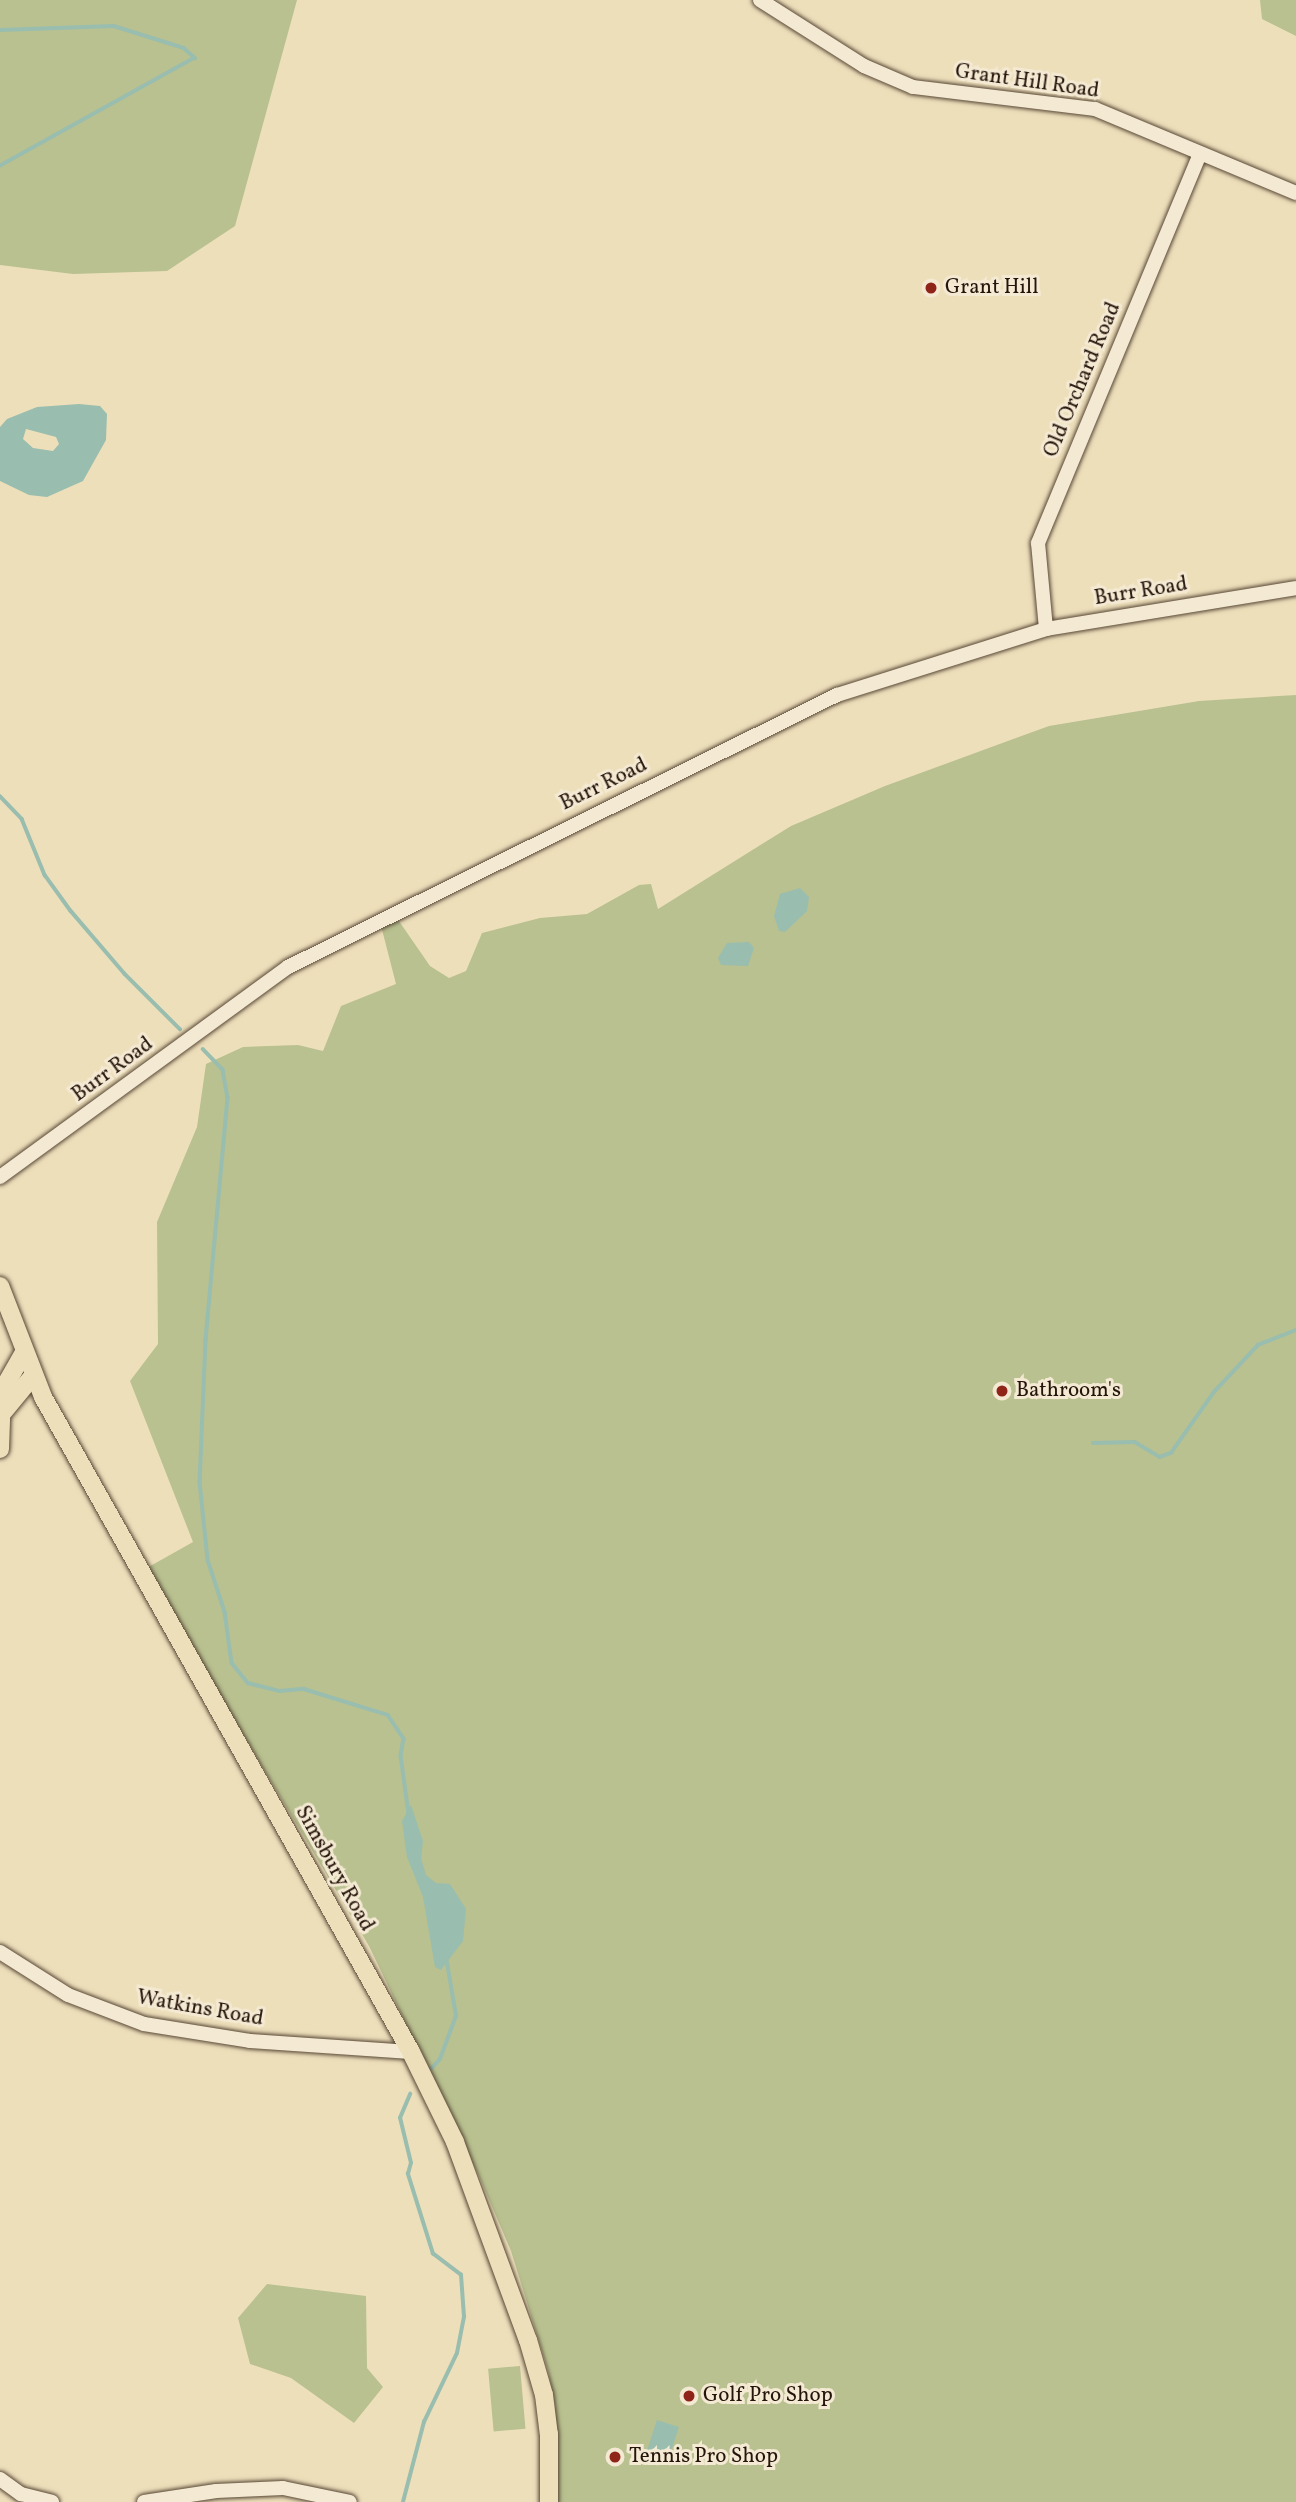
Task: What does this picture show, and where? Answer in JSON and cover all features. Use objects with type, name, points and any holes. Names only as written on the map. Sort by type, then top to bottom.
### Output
[{"type":"main road","name":"Simsbury Road","points":[[0,1286],[33,1376],[114,1528],[411,2052],[455,2142],[528,2340],[549,2434],[549,2502]]},
{"type":"main road","points":[[0,1449],[4,1411],[2,1391],[23,1354]]},
{"type":"main road","points":[[4,1411],[33,1376]]},
{"type":"street","name":"Grant Hill Road","points":[[760,0],[864,66],[913,87],[1095,109],[1296,193]]},
{"type":"street","name":"Old Orchard Road","points":[[1046,629],[1038,543],[1200,153]]},
{"type":"street","name":"Burr Road","points":[[0,1177],[288,967],[337,939],[837,695],[1046,629],[1296,588]]},
{"type":"street","name":"Watkins Road","points":[[0,1952],[68,1995],[144,2024],[250,2041],[411,2052]]},
{"type":"street","points":[[1,2482],[20,2494],[52,2502]]},
{"type":"street","points":[[144,2502],[216,2491],[284,2488],[350,2502]]},
{"type":"green space","points":[[0,0],[297,0],[235,226],[167,271],[73,274],[0,265]]},
{"type":"green space","points":[[1260,0],[1296,0],[1296,36],[1262,19]]},
{"type":"green space","points":[[1296,695],[1296,2502],[558,2502],[555,2405],[548,2370],[511,2251],[479,2176],[369,1946],[145,1569],[193,1542],[130,1381],[158,1344],[157,1222],[197,1127],[206,1064],[243,1047],[298,1045],[323,1051],[341,1006],[396,984],[379,918],[392,911],[430,966],[449,978],[466,971],[482,933],[540,918],[587,914],[639,885],[651,884],[658,909],[791,826],[885,786],[1049,726],[1199,701]]},
{"type":"green space","points":[[267,2284],[366,2296],[367,2368],[383,2387],[354,2423],[291,2378],[250,2364],[238,2318]]},
{"type":"green space","points":[[520,2366],[525,2429],[494,2432],[488,2369]]},
{"type":"shaded area","points":[[79,404],[100,406],[107,414],[106,440],[83,481],[47,497],[29,495],[0,481],[0,427],[7,419],[37,407]],"holes":[[[26,429],[56,437],[59,444],[53,451],[33,448],[23,439]]]},
{"type":"shaded area","points":[[800,888],[809,897],[807,911],[785,932],[779,931],[774,916],[780,894]]},
{"type":"shaded area","points":[[749,942],[754,948],[748,966],[721,965],[718,958],[727,943]]},
{"type":"shaded area","points":[[411,1805],[423,1841],[421,1858],[426,1875],[436,1883],[450,1884],[466,1909],[463,1941],[441,1970],[435,1967],[423,1897],[407,1857],[402,1821]]},
{"type":"shaded area","points":[[657,2420],[679,2427],[667,2464],[645,2457]]},
{"type":"waterway","points":[[0,30],[114,26],[184,48],[195,58],[0,166]]},
{"type":"waterway","points":[[0,796],[22,819],[45,875],[71,911],[125,974],[180,1029]]},
{"type":"waterway","points":[[203,1049],[223,1070],[228,1098],[206,1340],[200,1482],[208,1560],[225,1612],[232,1663],[248,1683],[280,1691],[304,1689],[388,1715],[404,1739],[401,1756],[409,1814]]},
{"type":"waterway","points":[[1093,1443],[1135,1442],[1160,1457],[1171,1453],[1214,1392],[1258,1345],[1296,1330]]},
{"type":"waterway","points":[[431,2069],[440,2059],[456,2016],[447,1963]]},
{"type":"waterway","points":[[403,2502],[424,2422],[457,2353],[464,2317],[461,2275],[433,2254],[408,2174],[411,2163],[400,2118],[410,2094]]},
{"type":"place","name":"Grant Hill","points":[[931,288]]},
{"type":"place","name":"Bathroom's","points":[[1002,1391]]},
{"type":"place","name":"Golf Pro Shop","points":[[689,2396]]},
{"type":"place","name":"Tennis Pro Shop","points":[[615,2457]]}]
